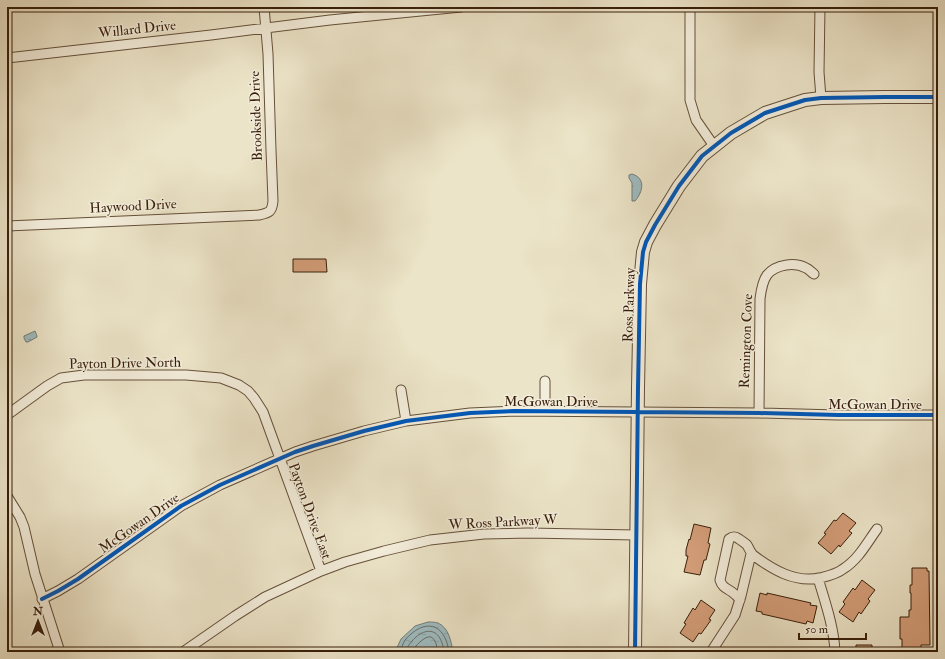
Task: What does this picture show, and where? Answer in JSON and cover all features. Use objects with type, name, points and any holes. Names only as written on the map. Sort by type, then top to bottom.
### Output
[{"type":"street","name":"Brookside Drive","points":[[259,215],[265,214],[271,210],[274,201],[270,134],[268,54],[264,7]]},
{"type":"street","name":"Willard Drive","points":[[7,58],[330,20],[461,7]]},
{"type":"street","points":[[690,7],[690,100],[696,120],[714,146]]},
{"type":"street","points":[[820,7],[819,72],[821,98]]},
{"type":"street","name":"Ross Parkway","points":[[635,652],[640,284],[643,252],[646,242],[655,225],[673,195],[702,156],[731,133],[765,113],[805,100],[821,98],[938,98]]},
{"type":"street","name":"Haywood Drive","points":[[7,226],[259,215]]},
{"type":"street","name":"Remington Cove","points":[[759,413],[760,299],[764,281],[770,272],[778,267],[786,265],[806,268],[814,274]]},
{"type":"street","name":"Payton Drive North","points":[[7,415],[47,386],[66,376],[207,377]]},
{"type":"street","name":"Payton Drive East","points":[[207,377],[221,378],[239,385],[248,391],[263,412],[321,571]]},
{"type":"street","points":[[545,381],[545,411]]},
{"type":"street","points":[[401,390],[406,421]]},
{"type":"street","name":"McGowan Drive","points":[[42,599],[78,579],[181,506],[220,485],[295,452],[336,438],[406,421],[470,413],[545,411],[938,415]]},
{"type":"street","points":[[7,496],[20,517],[24,527],[42,599],[60,652]]},
{"type":"street","points":[[740,600],[721,585],[720,580],[728,539],[730,537],[734,536],[738,538],[746,545],[751,554],[774,570],[801,579],[813,579],[833,575],[844,569],[861,552],[877,529]]},
{"type":"street","name":"W Ross Parkway W","points":[[183,652],[265,597],[321,571],[384,550],[457,536],[484,534],[636,534]]},
{"type":"street","points":[[712,652],[734,615],[740,600],[751,554]]},
{"type":"street","points":[[818,578],[831,624],[835,652]]},
{"type":"water","points":[[632,174],[640,179],[642,186],[640,194],[635,201],[632,201],[632,183],[629,178],[629,175]]},
{"type":"water","points":[[35,331],[37,337],[26,342],[24,336]]},
{"type":"water","points":[[428,622],[438,623],[445,628],[449,635],[453,652],[395,652],[401,639],[415,626]]},
{"type":"building","points":[[293,259],[326,259],[327,272],[293,272]]},
{"type":"building","points":[[843,513],[856,523],[849,531],[852,533],[840,547],[839,545],[831,554],[818,543],[826,534],[824,533],[834,520],[836,521]]},
{"type":"building","points":[[694,524],[711,528],[708,543],[710,544],[700,575],[684,572],[688,556],[686,556],[686,550]]},
{"type":"building","points":[[912,568],[927,568],[927,571],[929,571],[930,645],[921,645],[921,652],[902,652],[902,639],[900,639],[900,617],[909,617],[909,610],[911,610],[910,585],[912,585]]},
{"type":"building","points":[[862,580],[875,590],[868,599],[870,601],[861,614],[859,612],[853,622],[839,612],[845,604],[843,602],[853,588],[855,590]]},
{"type":"building","points":[[760,593],[767,595],[767,593],[811,603],[810,605],[817,606],[813,623],[807,621],[806,624],[762,614],[762,612],[756,611]]},
{"type":"building","points":[[701,600],[715,610],[709,619],[711,620],[693,642],[680,633],[693,608],[695,610]]},
{"type":"building","points":[[856,645],[872,645],[872,652],[856,652]]},
{"type":"cycle path","points":[[635,652],[640,284],[643,252],[646,242],[655,225],[679,186],[702,156],[731,133],[765,113],[805,100],[821,98],[938,97]]},
{"type":"cycle path","points":[[42,599],[78,579],[181,506],[220,485],[295,452],[364,431],[406,421],[470,413],[514,411],[938,415]]}]
